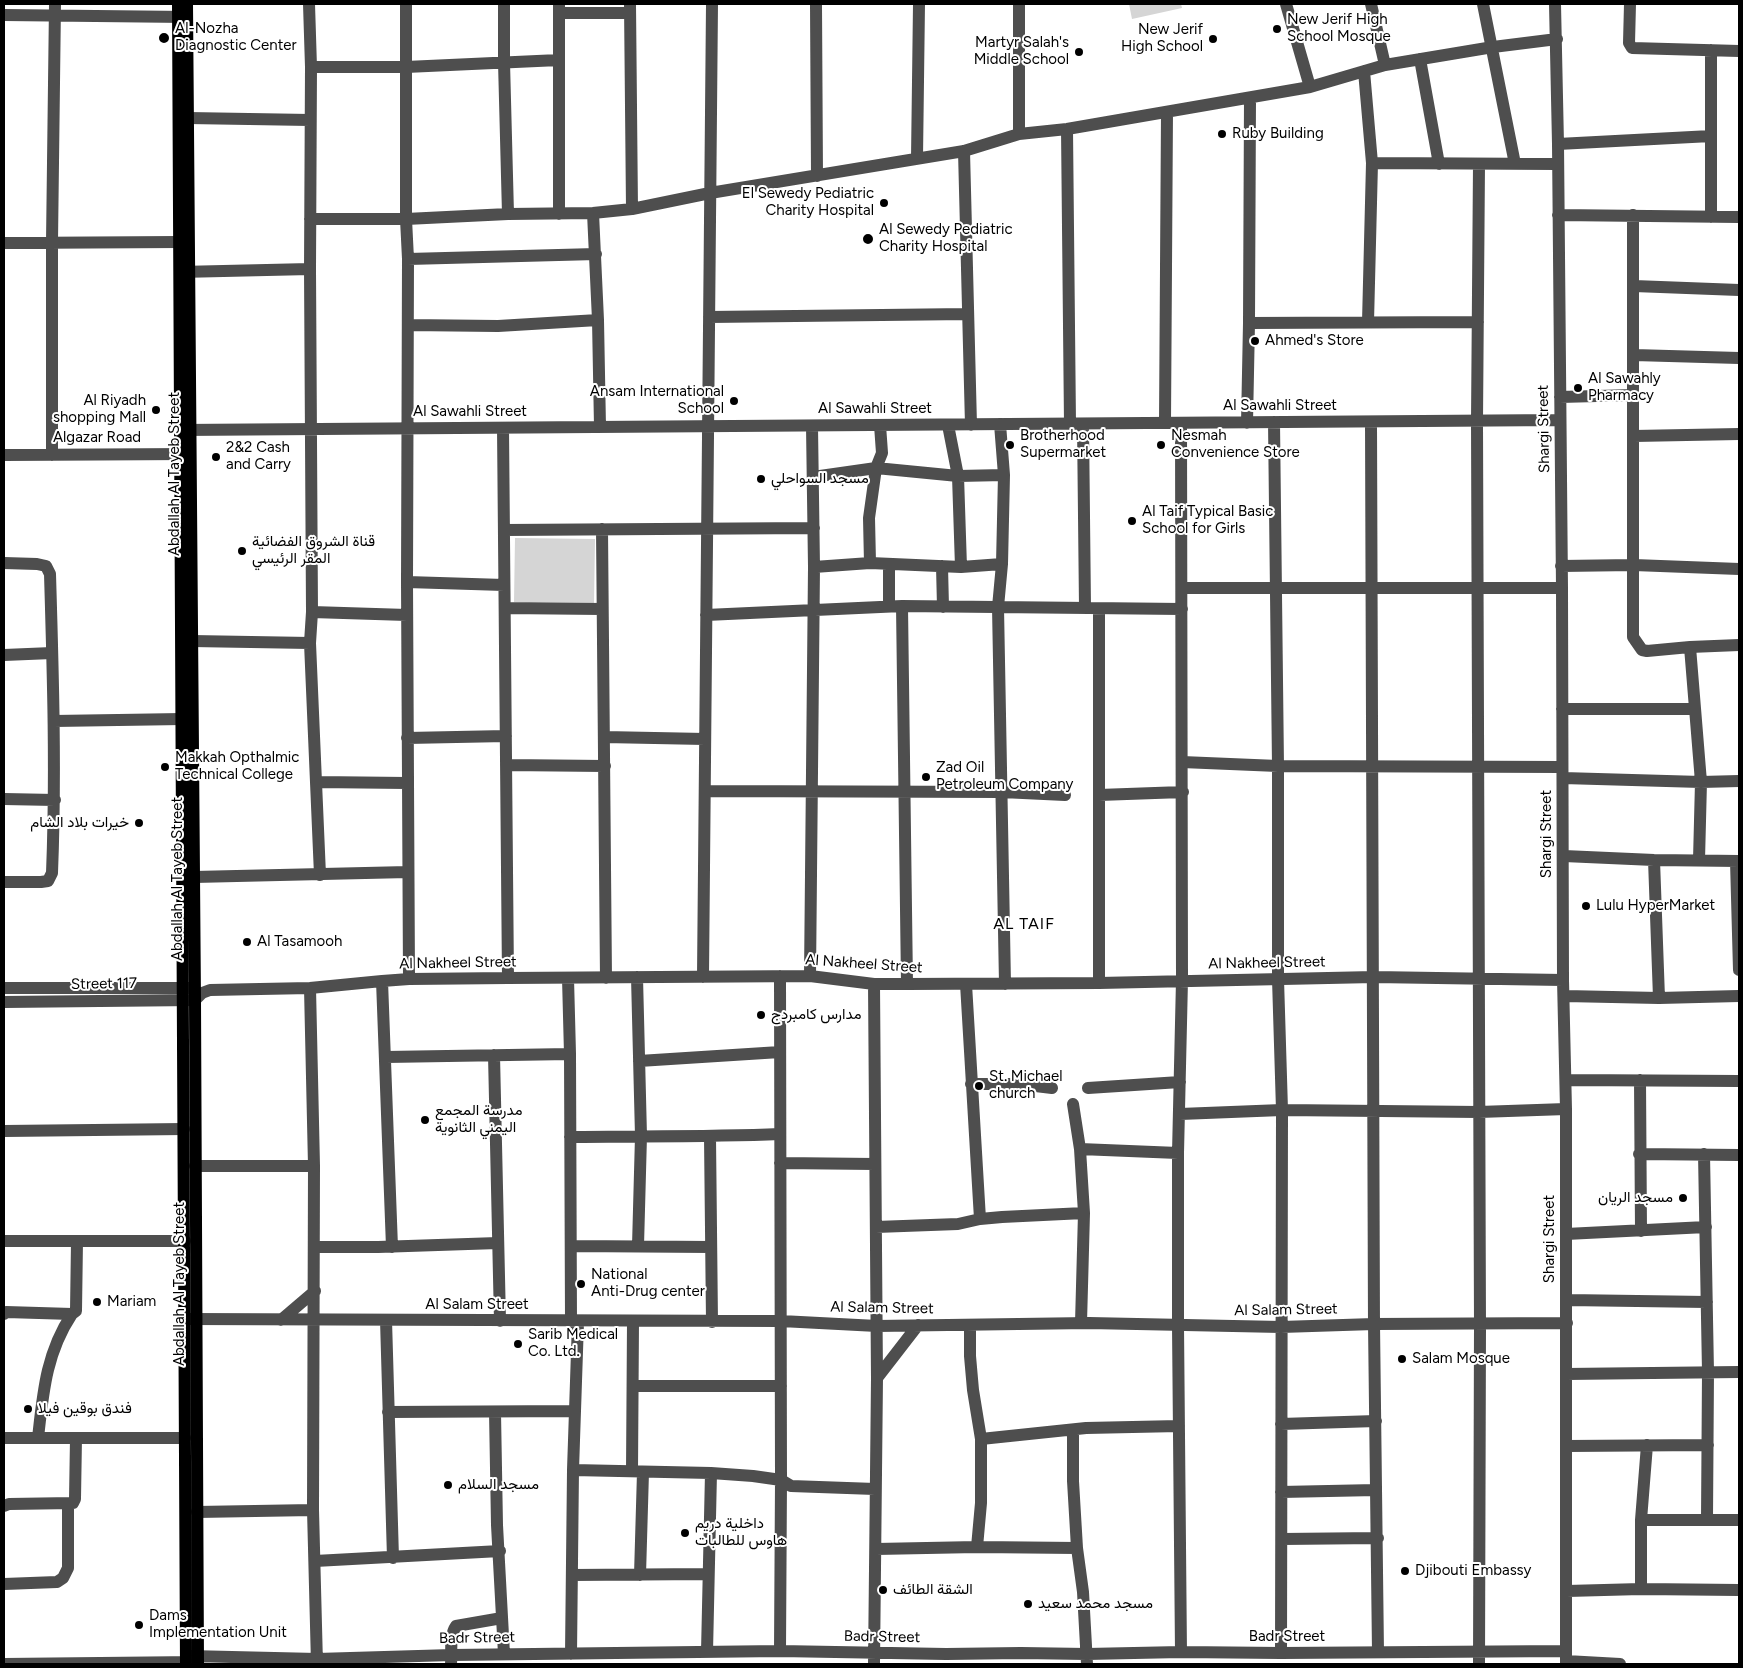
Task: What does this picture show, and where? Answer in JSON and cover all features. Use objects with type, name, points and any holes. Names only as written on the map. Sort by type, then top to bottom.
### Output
[{"type":"main road","name":"Abdallah Al Tayeb Street","points":[[182,10],[188,118],[184,272],[186,454],[182,719],[194,877],[192,994],[184,1129],[185,1241],[190,1319],[197,1512],[192,1661]]},
{"type":"main road","name":"Abdallah Al Tayeb Street","points":[[182,10],[179,242],[184,272]]},
{"type":"main road","name":"Abdallah Al Tayeb Street","points":[[186,454],[192,641],[188,815],[195,1166],[185,1438],[192,1661]]},
{"type":"street","points":[[309,4],[311,67],[312,612],[310,643],[320,875]]},
{"type":"street","points":[[406,4],[406,218],[408,259],[406,582],[409,979]]},
{"type":"street","points":[[504,4],[508,214]]},
{"type":"street","points":[[703,977],[712,4]]},
{"type":"street","points":[[816,4],[817,176]]},
{"type":"street","points":[[917,158],[918,4]]},
{"type":"street","points":[[1018,134],[1019,4]]},
{"type":"street","points":[[1286,4],[1310,87]]},
{"type":"street","points":[[1371,4],[1385,64]]},
{"type":"street","points":[[1483,4],[1515,164]]},
{"type":"street","name":"Shargi Street","points":[[1555,4],[1557,39],[1562,588],[1563,980],[1565,996],[1566,1080],[1566,1659]]},
{"type":"street","points":[[1630,4],[1629,43],[1632,48],[1739,51]]},
{"type":"street","points":[[4,15],[56,9],[182,10]]},
{"type":"street","points":[[52,455],[52,242],[56,9]]},
{"type":"street","points":[[559,214],[559,9],[630,9],[632,208]]},
{"type":"street","points":[[310,219],[508,214],[594,214],[964,150],[1018,134],[1066,129],[1310,87],[1385,64],[1557,39]]},
{"type":"street","points":[[1711,50],[1711,217]]},
{"type":"street","points":[[1420,59],[1439,164]]},
{"type":"street","points":[[311,67],[406,67],[559,60]]},
{"type":"street","points":[[1364,71],[1372,163],[1368,322]]},
{"type":"street","points":[[1247,423],[1250,98]]},
{"type":"street","points":[[1165,423],[1167,112]]},
{"type":"street","points":[[188,118],[310,120]]},
{"type":"street","points":[[1066,129],[1070,424]]},
{"type":"street","points":[[1558,144],[1711,136]]},
{"type":"street","points":[[964,150],[971,425]]},
{"type":"street","points":[[1372,163],[1558,164]]},
{"type":"street","points":[[1479,164],[1477,421],[1480,979],[1478,1112],[1480,1324],[1479,1658]]},
{"type":"street","points":[[594,214],[600,428]]},
{"type":"street","points":[[1558,215],[1739,217]]},
{"type":"street","points":[[1633,215],[1633,637],[1642,650],[1647,651],[1739,645]]},
{"type":"street","points":[[4,243],[179,242]]},
{"type":"street","points":[[408,259],[596,254]]},
{"type":"street","points":[[184,272],[310,269]]},
{"type":"street","points":[[1634,286],[1739,290]]},
{"type":"street","points":[[709,317],[968,314]]},
{"type":"street","points":[[408,325],[498,326],[598,320]]},
{"type":"street","points":[[1249,323],[1478,322]]},
{"type":"street","points":[[1634,355],[1739,358]]},
{"type":"street","points":[[1560,396],[1634,394]]},
{"type":"street","name":"Al Sawahli Street","points":[[186,430],[1560,420]]},
{"type":"street","points":[[1274,422],[1278,766],[1278,979],[1282,1110],[1281,1653]]},
{"type":"street","points":[[1371,422],[1374,1324],[1378,1652]]},
{"type":"street","points":[[1181,423],[1182,980],[1178,1153],[1178,1426],[1181,1652]]},
{"type":"street","points":[[1000,424],[1004,475],[1002,564],[998,607],[1005,984]]},
{"type":"street","points":[[1083,424],[1086,608]]},
{"type":"street","points":[[948,425],[958,476],[961,566]]},
{"type":"street","points":[[810,976],[814,611],[812,426]]},
{"type":"street","points":[[870,563],[869,518],[876,468],[882,453],[880,426]]},
{"type":"street","points":[[503,428],[508,978]]},
{"type":"street","points":[[1634,436],[1739,434]]},
{"type":"street","name":"Algazar Road","points":[[4,455],[186,454]]},
{"type":"street","points":[[813,476],[876,468],[958,476],[1004,475]]},
{"type":"street","points":[[504,530],[814,528]]},
{"type":"street","points":[[602,529],[606,978]]},
{"type":"street","points":[[4,563],[46,566],[50,574],[55,800],[52,873],[48,881],[4,882]]},
{"type":"street","points":[[814,567],[870,563],[942,566],[1002,564]]},
{"type":"street","points":[[890,564],[895,606],[904,791],[907,984]]},
{"type":"street","points":[[1561,566],[1634,565],[1739,569]]},
{"type":"street","points":[[942,566],[943,606]]},
{"type":"street","points":[[406,582],[504,586]]},
{"type":"street","points":[[1182,588],[1562,588]]},
{"type":"street","points":[[706,615],[895,606],[1182,609]]},
{"type":"street","points":[[505,608],[602,609]]},
{"type":"street","points":[[1099,983],[1100,609]]},
{"type":"street","points":[[312,612],[407,614]]},
{"type":"street","points":[[192,641],[310,643]]},
{"type":"street","points":[[1690,647],[1701,782],[1699,860]]},
{"type":"street","points":[[4,655],[52,654]]},
{"type":"street","points":[[1562,708],[1694,709]]},
{"type":"street","points":[[54,721],[182,719]]},
{"type":"street","points":[[407,738],[506,736]]},
{"type":"street","points":[[604,737],[705,739]]},
{"type":"street","points":[[1182,762],[1278,766],[1479,767],[1701,782],[1739,781]]},
{"type":"street","points":[[506,765],[605,766]]},
{"type":"street","points":[[316,782],[407,783]]},
{"type":"street","points":[[704,791],[1002,792],[1065,795]]},
{"type":"street","points":[[1099,795],[1182,792]]},
{"type":"street","points":[[4,799],[55,800]]},
{"type":"street","points":[[1564,856],[1738,861],[1739,970]]},
{"type":"street","points":[[1654,860],[1659,998]]},
{"type":"street","points":[[194,877],[408,872]]},
{"type":"street","points":[[780,976],[780,1651]]},
{"type":"street","name":"Al Nakheel Street","points":[[192,994],[217,990],[310,988],[409,979],[810,976],[874,984],[1099,983],[1374,977],[1563,980]]},
{"type":"street","points":[[637,977],[641,1136],[638,1246]]},
{"type":"street","points":[[568,978],[575,1412],[571,1654]]},
{"type":"street","points":[[382,980],[392,1247]]},
{"type":"street","points":[[874,984],[877,1326],[874,1659]]},
{"type":"street","points":[[966,984],[980,1219]]},
{"type":"street","name":"Street 117","points":[[4,988],[192,994]]},
{"type":"street","points":[[310,988],[314,1166],[313,1510],[316,1561],[317,1662]]},
{"type":"street","name":"Street 117","points":[[4,1002],[192,994]]},
{"type":"street","points":[[1565,996],[1659,998],[1739,996]]},
{"type":"street","points":[[639,1061],[780,1052]]},
{"type":"street","points":[[386,1057],[570,1054]]},
{"type":"street","points":[[494,1055],[500,1321]]},
{"type":"street","points":[[1566,1080],[1739,1081]]},
{"type":"street","points":[[1640,1080],[1641,1231]]},
{"type":"street","points":[[1088,1088],[1180,1082]]},
{"type":"street","points":[[971,1084],[1019,1084],[1052,1088]]},
{"type":"street","points":[[1073,1104],[1080,1149],[1084,1213],[1081,1323]]},
{"type":"street","points":[[1180,1114],[1282,1110],[1478,1112],[1566,1109]]},
{"type":"street","points":[[4,1131],[184,1129]]},
{"type":"street","points":[[570,1137],[710,1137],[780,1134]]},
{"type":"street","points":[[710,1137],[712,1322]]},
{"type":"street","points":[[1080,1149],[1178,1153]]},
{"type":"street","points":[[1639,1154],[1739,1155]]},
{"type":"street","points":[[1704,1154],[1708,1372],[1707,1519]]},
{"type":"street","points":[[780,1163],[875,1164]]},
{"type":"street","points":[[195,1166],[314,1166]]},
{"type":"street","points":[[876,1227],[958,1224],[980,1219],[1084,1213]]},
{"type":"street","points":[[1566,1234],[1706,1227]]},
{"type":"street","points":[[38,1438],[44,1385],[50,1356],[63,1327],[76,1311],[77,1241]]},
{"type":"street","points":[[4,1242],[185,1241]]},
{"type":"street","points":[[314,1247],[392,1247],[498,1243]]},
{"type":"street","points":[[571,1246],[711,1247]]},
{"type":"street","points":[[281,1320],[314,1291]]},
{"type":"street","points":[[1567,1300],[1707,1302]]},
{"type":"street","points":[[4,1314],[6,1312],[72,1314]]},
{"type":"street","name":"Al Salam Street","points":[[190,1319],[780,1322],[877,1326],[1081,1323],[1281,1327],[1374,1324],[1567,1323]]},
{"type":"street","points":[[386,1320],[393,1558]]},
{"type":"street","points":[[633,1322],[633,1386],[640,1575]]},
{"type":"street","points":[[877,1378],[918,1325]]},
{"type":"street","points":[[970,1325],[973,1390],[981,1439],[981,1502],[977,1547]]},
{"type":"street","points":[[1566,1374],[1739,1372]]},
{"type":"street","points":[[633,1386],[781,1386]]},
{"type":"street","points":[[388,1412],[575,1412]]},
{"type":"street","points":[[494,1412],[504,1654]]},
{"type":"street","points":[[1281,1424],[1376,1421]]},
{"type":"street","points":[[981,1439],[1086,1428],[1178,1426]]},
{"type":"street","points":[[1073,1430],[1073,1481],[1077,1548],[1087,1659]]},
{"type":"street","points":[[4,1438],[185,1438]]},
{"type":"street","points":[[4,1506],[9,1504],[73,1503],[75,1499],[76,1438]]},
{"type":"street","points":[[1641,1589],[1641,1520],[1647,1445]]},
{"type":"street","points":[[1567,1446],[1708,1445]]},
{"type":"street","points":[[573,1470],[711,1473],[781,1480],[791,1486],[875,1489]]},
{"type":"street","points":[[703,1656],[711,1473]]},
{"type":"street","points":[[1281,1492],[1376,1490]]},
{"type":"street","points":[[4,1584],[57,1582],[63,1578],[68,1568],[68,1504]]},
{"type":"street","points":[[197,1512],[313,1510]]},
{"type":"street","points":[[1641,1520],[1739,1520]]},
{"type":"street","points":[[1282,1539],[1378,1538]]},
{"type":"street","points":[[876,1549],[1077,1548]]},
{"type":"street","points":[[316,1561],[500,1551]]},
{"type":"street","points":[[572,1575],[708,1574]]},
{"type":"street","points":[[1567,1591],[1641,1589],[1739,1590]]},
{"type":"street","points":[[452,1660],[453,1630],[456,1626],[502,1618]]},
{"type":"street","name":"Badr Street","points":[[4,1664],[452,1660],[504,1654],[527,1659],[571,1654],[595,1659],[703,1656],[780,1651],[794,1658],[874,1659],[1087,1659],[1181,1652],[1214,1658],[1281,1653],[1336,1659],[1378,1652],[1404,1658],[1566,1659],[1620,1664]]},
{"type":"shaded area","points":[[1129,4],[1181,4],[1182,8],[1132,19]]},
{"type":"shaded area","points":[[515,538],[595,539],[594,603],[514,602]]},
{"type":"place","name":"New Jerif High School Mosque","points":[[1277,29]]},
{"type":"place","name":"Al-Nozha Diagnostic Center","points":[[164,38]]},
{"type":"place","name":"New Jerif High School","points":[[1213,39]]},
{"type":"place","name":"Martyr Salah's Middle School","points":[[1079,52]]},
{"type":"place","name":"Ruby Building","points":[[1222,134]]},
{"type":"place","name":"El Sewedy Pediatric Charity Hospital","points":[[884,203]]},
{"type":"place","name":"Al Sewedy Pediatric Charity Hospital","points":[[868,239]]},
{"type":"place","name":"Ahmed's Store","points":[[1255,341]]},
{"type":"place","name":"Al Sawahly Pharmacy","points":[[1578,388]]},
{"type":"place","name":"Ansam International School","points":[[734,401]]},
{"type":"place","name":"Al Riyadh shopping Mall","points":[[156,410]]},
{"type":"place","name":"Brotherhood Supermarket","points":[[1010,445]]},
{"type":"place","name":"Nesmah Convenience Store","points":[[1161,445]]},
{"type":"place","name":"2&2 Cash and Carry","points":[[216,457]]},
{"type":"place","name":"مسجد السواحلي","points":[[761,479]]},
{"type":"place","name":"Al Taif Typical Basic School for Girls","points":[[1132,521]]},
{"type":"place","name":"قناة الشروق الفضائية المقر الرئيسي","points":[[242,551]]},
{"type":"place","name":"Makkah Opthalmic Technical College","points":[[165,767]]},
{"type":"place","name":"Zad Oil Petroleum Company","points":[[926,777]]},
{"type":"place","name":"خيرات بلاد الشام","points":[[139,823]]},
{"type":"place","name":"Lulu HyperMarket","points":[[1586,906]]},
{"type":"place","name":"Al Tasamooh","points":[[247,942]]},
{"type":"place","name":"مدارس كامبردج","points":[[761,1015]]},
{"type":"place","name":"St. Michael church","points":[[979,1086]]},
{"type":"place","name":"مدرسة المجمع اليمني الثانوية","points":[[425,1120]]},
{"type":"place","name":"مسجد الريان","points":[[1683,1198]]},
{"type":"place","name":"National Anti-Drug center","points":[[581,1284]]},
{"type":"place","name":"Mariam","points":[[97,1302]]},
{"type":"place","name":"Sarib Medical Co. Ltd.","points":[[518,1344]]},
{"type":"place","name":"Salam Mosque","points":[[1402,1359]]},
{"type":"place","name":"فندق بوقين فيلا","points":[[28,1409]]},
{"type":"place","name":"مسجد السلام","points":[[448,1485]]},
{"type":"place","name":"داخلية دريم هاوس للطالبات","points":[[685,1533]]},
{"type":"place","name":"Djibouti Embassy","points":[[1405,1571]]},
{"type":"place","name":"الشقة الطائف","points":[[883,1590]]},
{"type":"place","name":"مسجد محمد سعيد","points":[[1028,1604]]},
{"type":"place","name":"Dams Implementation Unit","points":[[139,1625]]},
{"type":"district","name":"AL TAIF","points":[[1024,924]]}]
